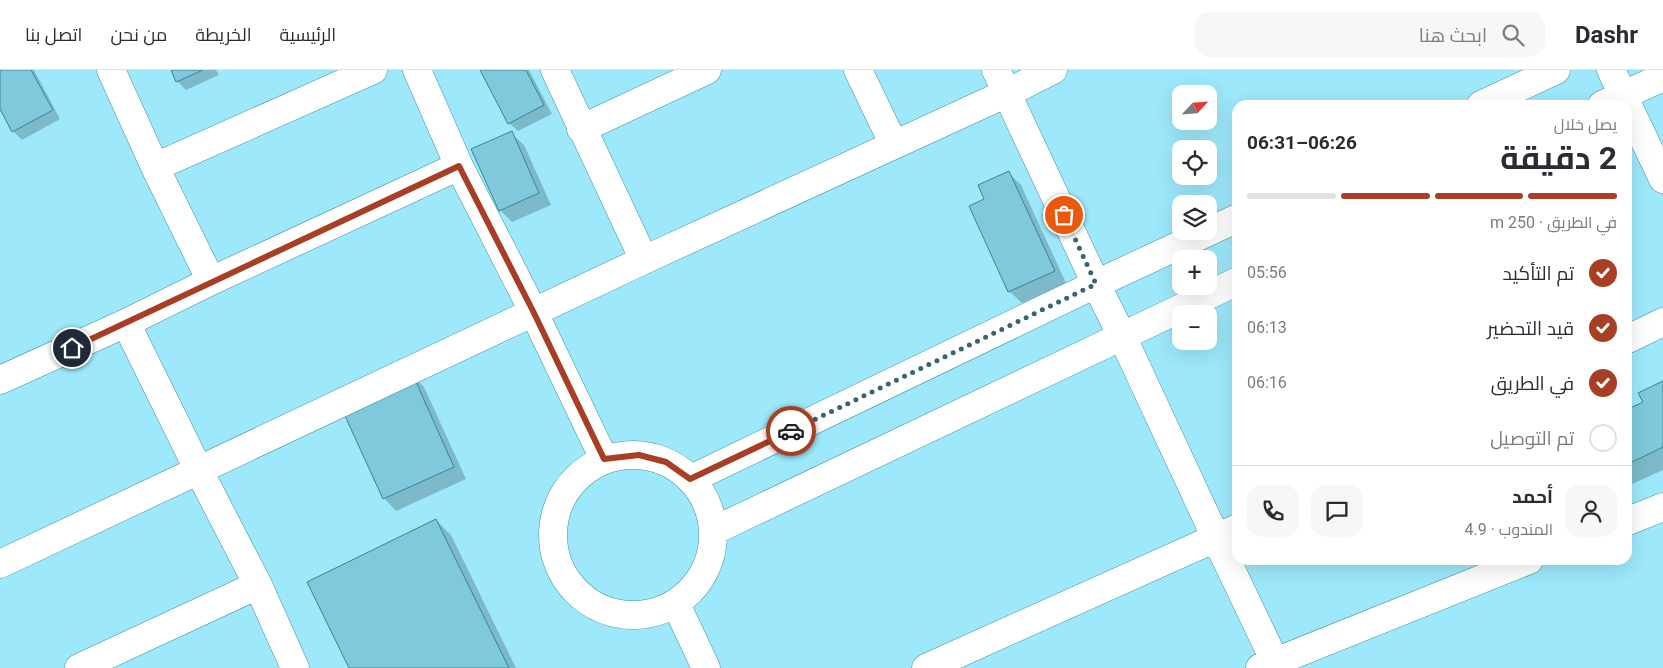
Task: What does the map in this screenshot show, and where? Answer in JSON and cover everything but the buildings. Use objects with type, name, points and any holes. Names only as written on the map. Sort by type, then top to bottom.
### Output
[{"type":"street","points":[[112,70],[155,167],[211,281]]},
{"type":"street","points":[[155,167],[373,70]]},
{"type":"street","points":[[417,70],[459,166],[534,313],[604,459]]},
{"type":"street","points":[[555,70],[644,260]]},
{"type":"street","points":[[581,129],[707,70]]},
{"type":"street","points":[[858,70],[894,145]]},
{"type":"street","points":[[0,564],[644,260],[894,145],[1002,82],[1053,70]]},
{"type":"street","points":[[1492,100],[1556,70]]},
{"type":"street","points":[[1611,70],[1613,100],[1663,77]]},
{"type":"street","points":[[1002,82],[1096,284],[1226,533],[1232,551]]},
{"type":"street","points":[[1632,130],[1663,178]]},
{"type":"street","points":[[0,380],[126,323],[211,281],[459,166]]},
{"type":"street","points":[[690,479],[1232,221]]},
{"type":"street","points":[[713,531],[1232,284]]},
{"type":"street","points":[[1632,337],[1663,322]]},
{"type":"street","points":[[126,323],[258,586],[295,668]]},
{"type":"street","points":[[639,455],[666,462],[690,479],[706,503],[713,531],[709,559],[697,584],[676,604],[658,612],[630,616],[602,610],[578,594],[561,571],[553,544],[553,524],[562,497],[579,475],[604,459],[639,455]]},
{"type":"street","points":[[1632,519],[1663,507]]},
{"type":"street","points":[[926,668],[1226,533]]},
{"type":"street","points":[[1237,565],[1271,666],[1517,565]]},
{"type":"street","points":[[79,668],[258,586]]},
{"type":"street","points":[[676,604],[706,668]]},
{"type":"way so far","points":[[791,431],[1096,284],[1064,215]]},
{"type":"route","points":[[72,348],[459,166],[534,313],[604,459],[639,455],[666,462],[690,479],[791,431]]}]
